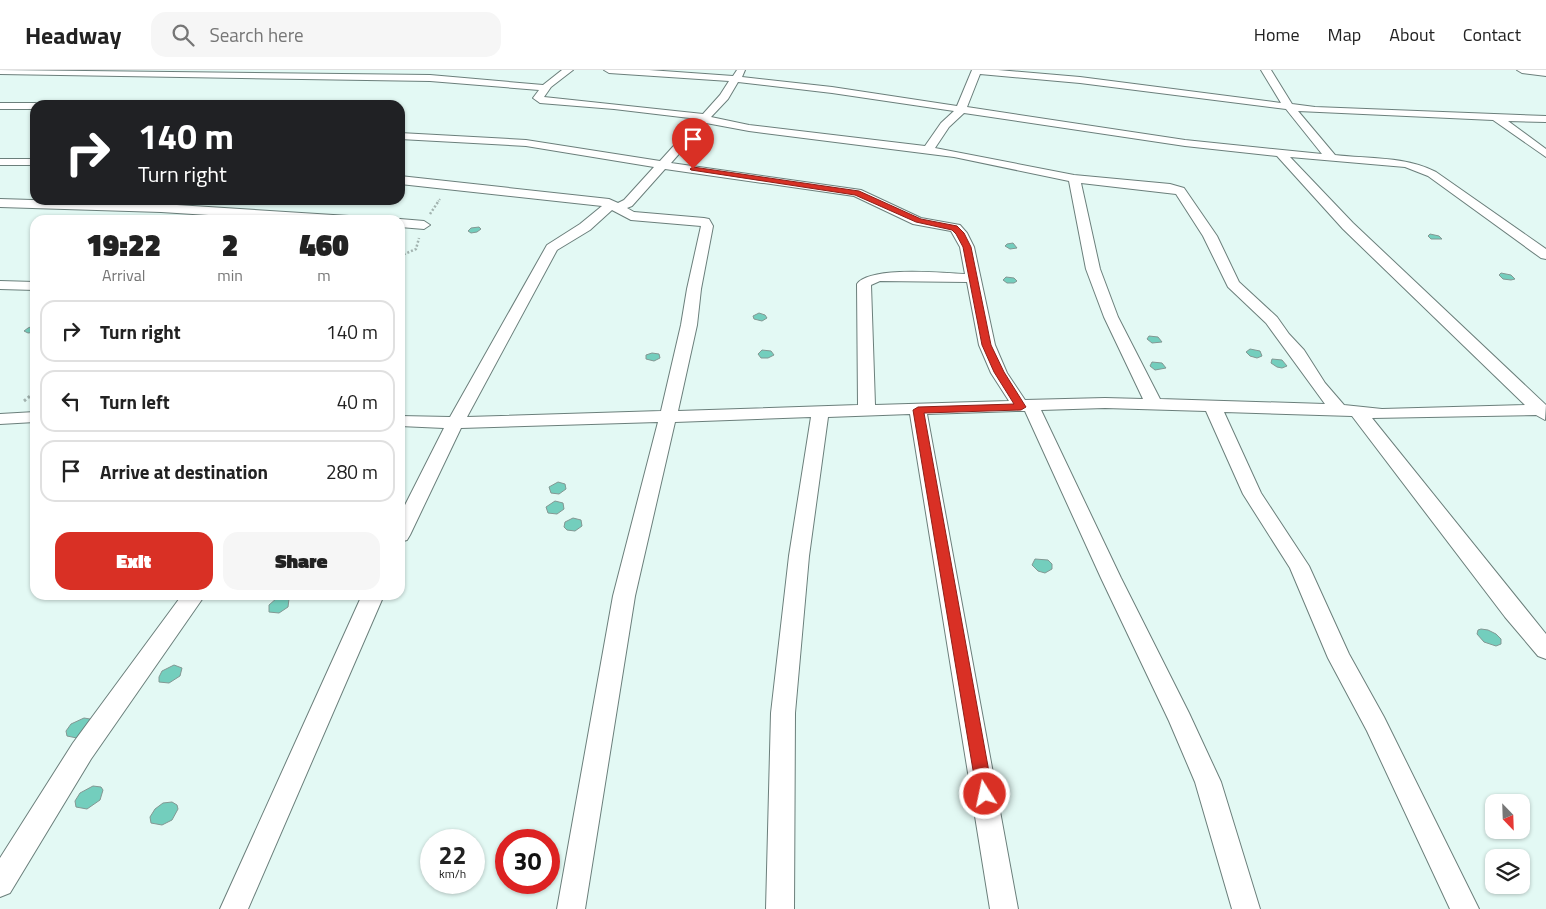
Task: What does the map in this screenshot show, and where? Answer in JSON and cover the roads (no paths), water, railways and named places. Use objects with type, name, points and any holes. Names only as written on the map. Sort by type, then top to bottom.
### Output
[{"type":"street","points":[[0,70],[422,78],[545,88]]},
{"type":"street","points":[[568,70],[545,88],[538,98],[540,100],[614,106],[705,118],[749,128],[928,150],[992,161],[1074,179],[1122,186],[1170,188],[1183,194],[1210,236],[1234,284],[1272,320],[1283,337],[1298,353],[1319,386],[1348,410],[1512,612],[1546,650]]},
{"type":"street","points":[[610,70],[738,75],[960,111],[1185,143],[1405,164],[1432,174],[1546,255]]},
{"type":"street","points":[[1266,70],[1289,107],[1331,158]]},
{"type":"street","points":[[1522,70],[1546,73]]},
{"type":"street","points":[[928,150],[945,125],[960,111],[969,85],[977,71],[1080,80],[1289,107],[1352,113],[1546,119]]},
{"type":"street","points":[[405,181],[615,206],[628,203],[724,97],[738,75]]},
{"type":"street","points":[[0,106],[30,106]]},
{"type":"street","points":[[1496,117],[1546,154]]},
{"type":"street","points":[[405,136],[497,140],[635,162],[663,164],[857,193],[918,221],[950,226],[958,230],[967,247],[987,345],[999,372],[1026,407],[1181,720],[1208,782],[1246,909]]},
{"type":"street","points":[[1279,152],[1348,226],[1544,412]]},
{"type":"street","points":[[0,162],[30,162]]},
{"type":"street","points":[[1074,179],[1093,269],[1111,318],[1153,403]]},
{"type":"street","points":[[0,203],[30,204]]},
{"type":"street","points":[[77,205],[266,215]]},
{"type":"street","points":[[571,909],[624,596],[689,325],[694,289],[707,226],[704,222],[631,216],[615,206]]},
{"type":"street","points":[[405,525],[455,423],[522,298],[552,248],[615,206]]},
{"type":"street","points":[[405,223],[424,225]]},
{"type":"street","points":[[867,412],[864,284],[869,280],[880,277],[972,278]]},
{"type":"street","points":[[0,284],[30,286]]},
{"type":"street","points":[[405,421],[455,423],[1153,403],[1213,407],[1348,410],[1382,414],[1544,412]]},
{"type":"street","points":[[1213,407],[1252,494],[1299,566],[1339,658],[1376,724],[1465,909]]},
{"type":"street","points":[[918,410],[1004,909]]},
{"type":"street","points":[[780,909],[783,713],[799,556],[820,413]]},
{"type":"street","points":[[0,419],[30,417]]},
{"type":"street","points":[[0,883],[82,751],[190,600]]},
{"type":"street","points":[[234,909],[371,600]]}]
